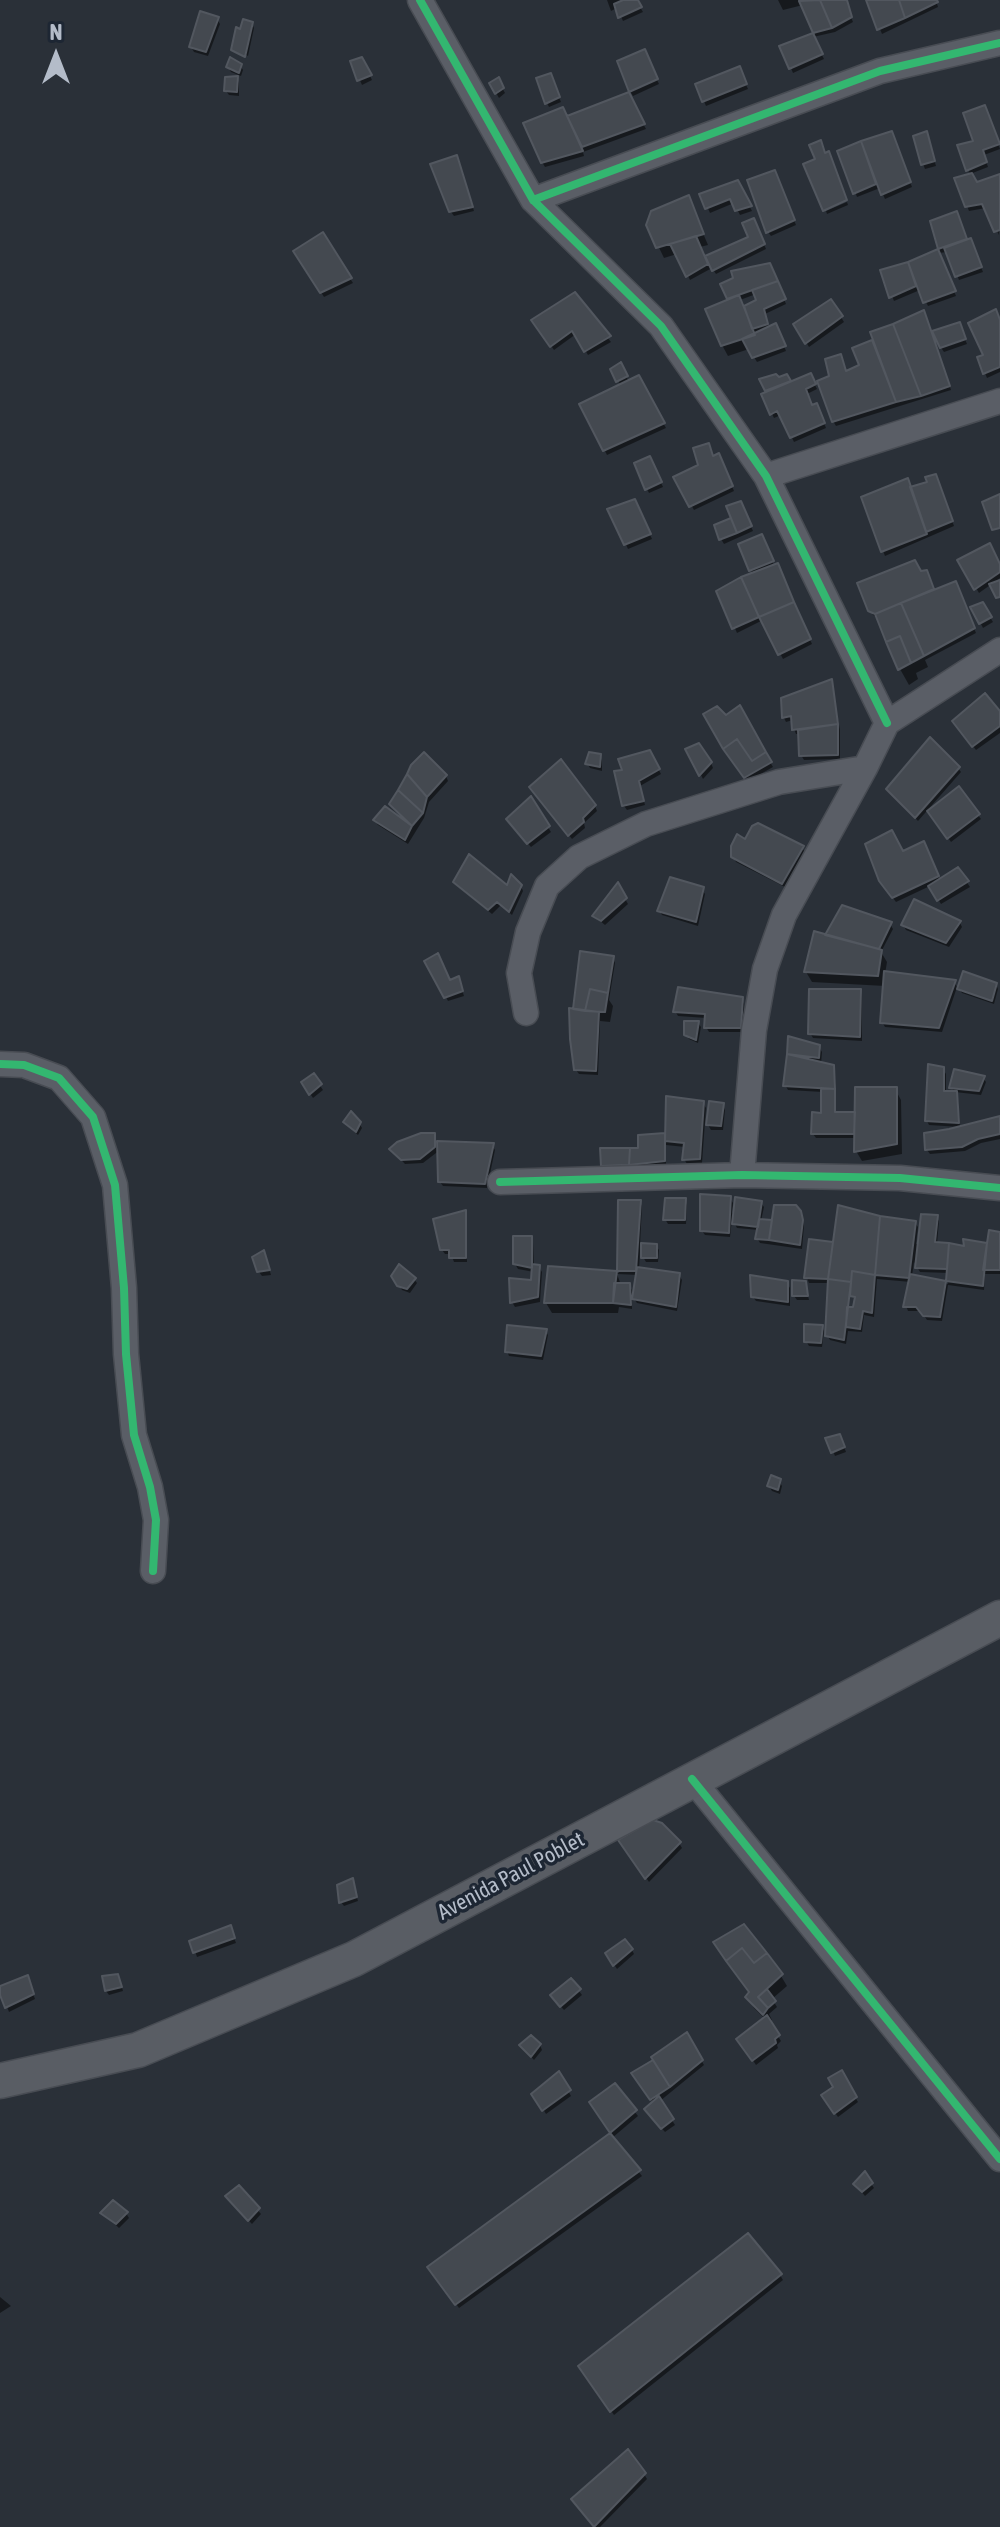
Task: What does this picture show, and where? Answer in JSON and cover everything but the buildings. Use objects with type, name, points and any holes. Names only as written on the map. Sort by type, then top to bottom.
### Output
[{"type":"main road","name":"Avenida Paul Poblet","points":[[0,2081],[138,2050],[354,1959],[1000,1618]]},
{"type":"street","points":[[420,0],[533,200],[661,326],[766,476],[887,723]]},
{"type":"street","points":[[533,200],[880,71],[1000,43]]},
{"type":"street","points":[[766,476],[1000,401]]},
{"type":"street","points":[[742,1175],[754,1030],[765,969],[784,915],[887,723],[1000,650]]},
{"type":"street","points":[[526,1013],[519,973],[528,932],[547,886],[579,857],[646,824],[779,782],[865,768]]},
{"type":"street","points":[[0,1064],[24,1065],[59,1078],[93,1117],[115,1185],[134,1435],[150,1487],[156,1520],[153,1571]]},
{"type":"street","points":[[500,1182],[742,1175],[900,1178],[1000,1188]]},
{"type":"street","points":[[692,1779],[1000,2159]]},
{"type":"cycle path","points":[[420,0],[533,200],[661,326],[766,476],[887,723]]},
{"type":"cycle path","points":[[533,200],[880,71],[1000,43]]},
{"type":"cycle path","points":[[0,1064],[24,1065],[59,1078],[93,1117],[115,1185],[134,1435],[150,1487],[156,1520],[153,1571]]},
{"type":"cycle path","points":[[500,1182],[742,1175],[900,1178],[1000,1188]]},
{"type":"cycle path","points":[[692,1779],[1000,2159]]}]
